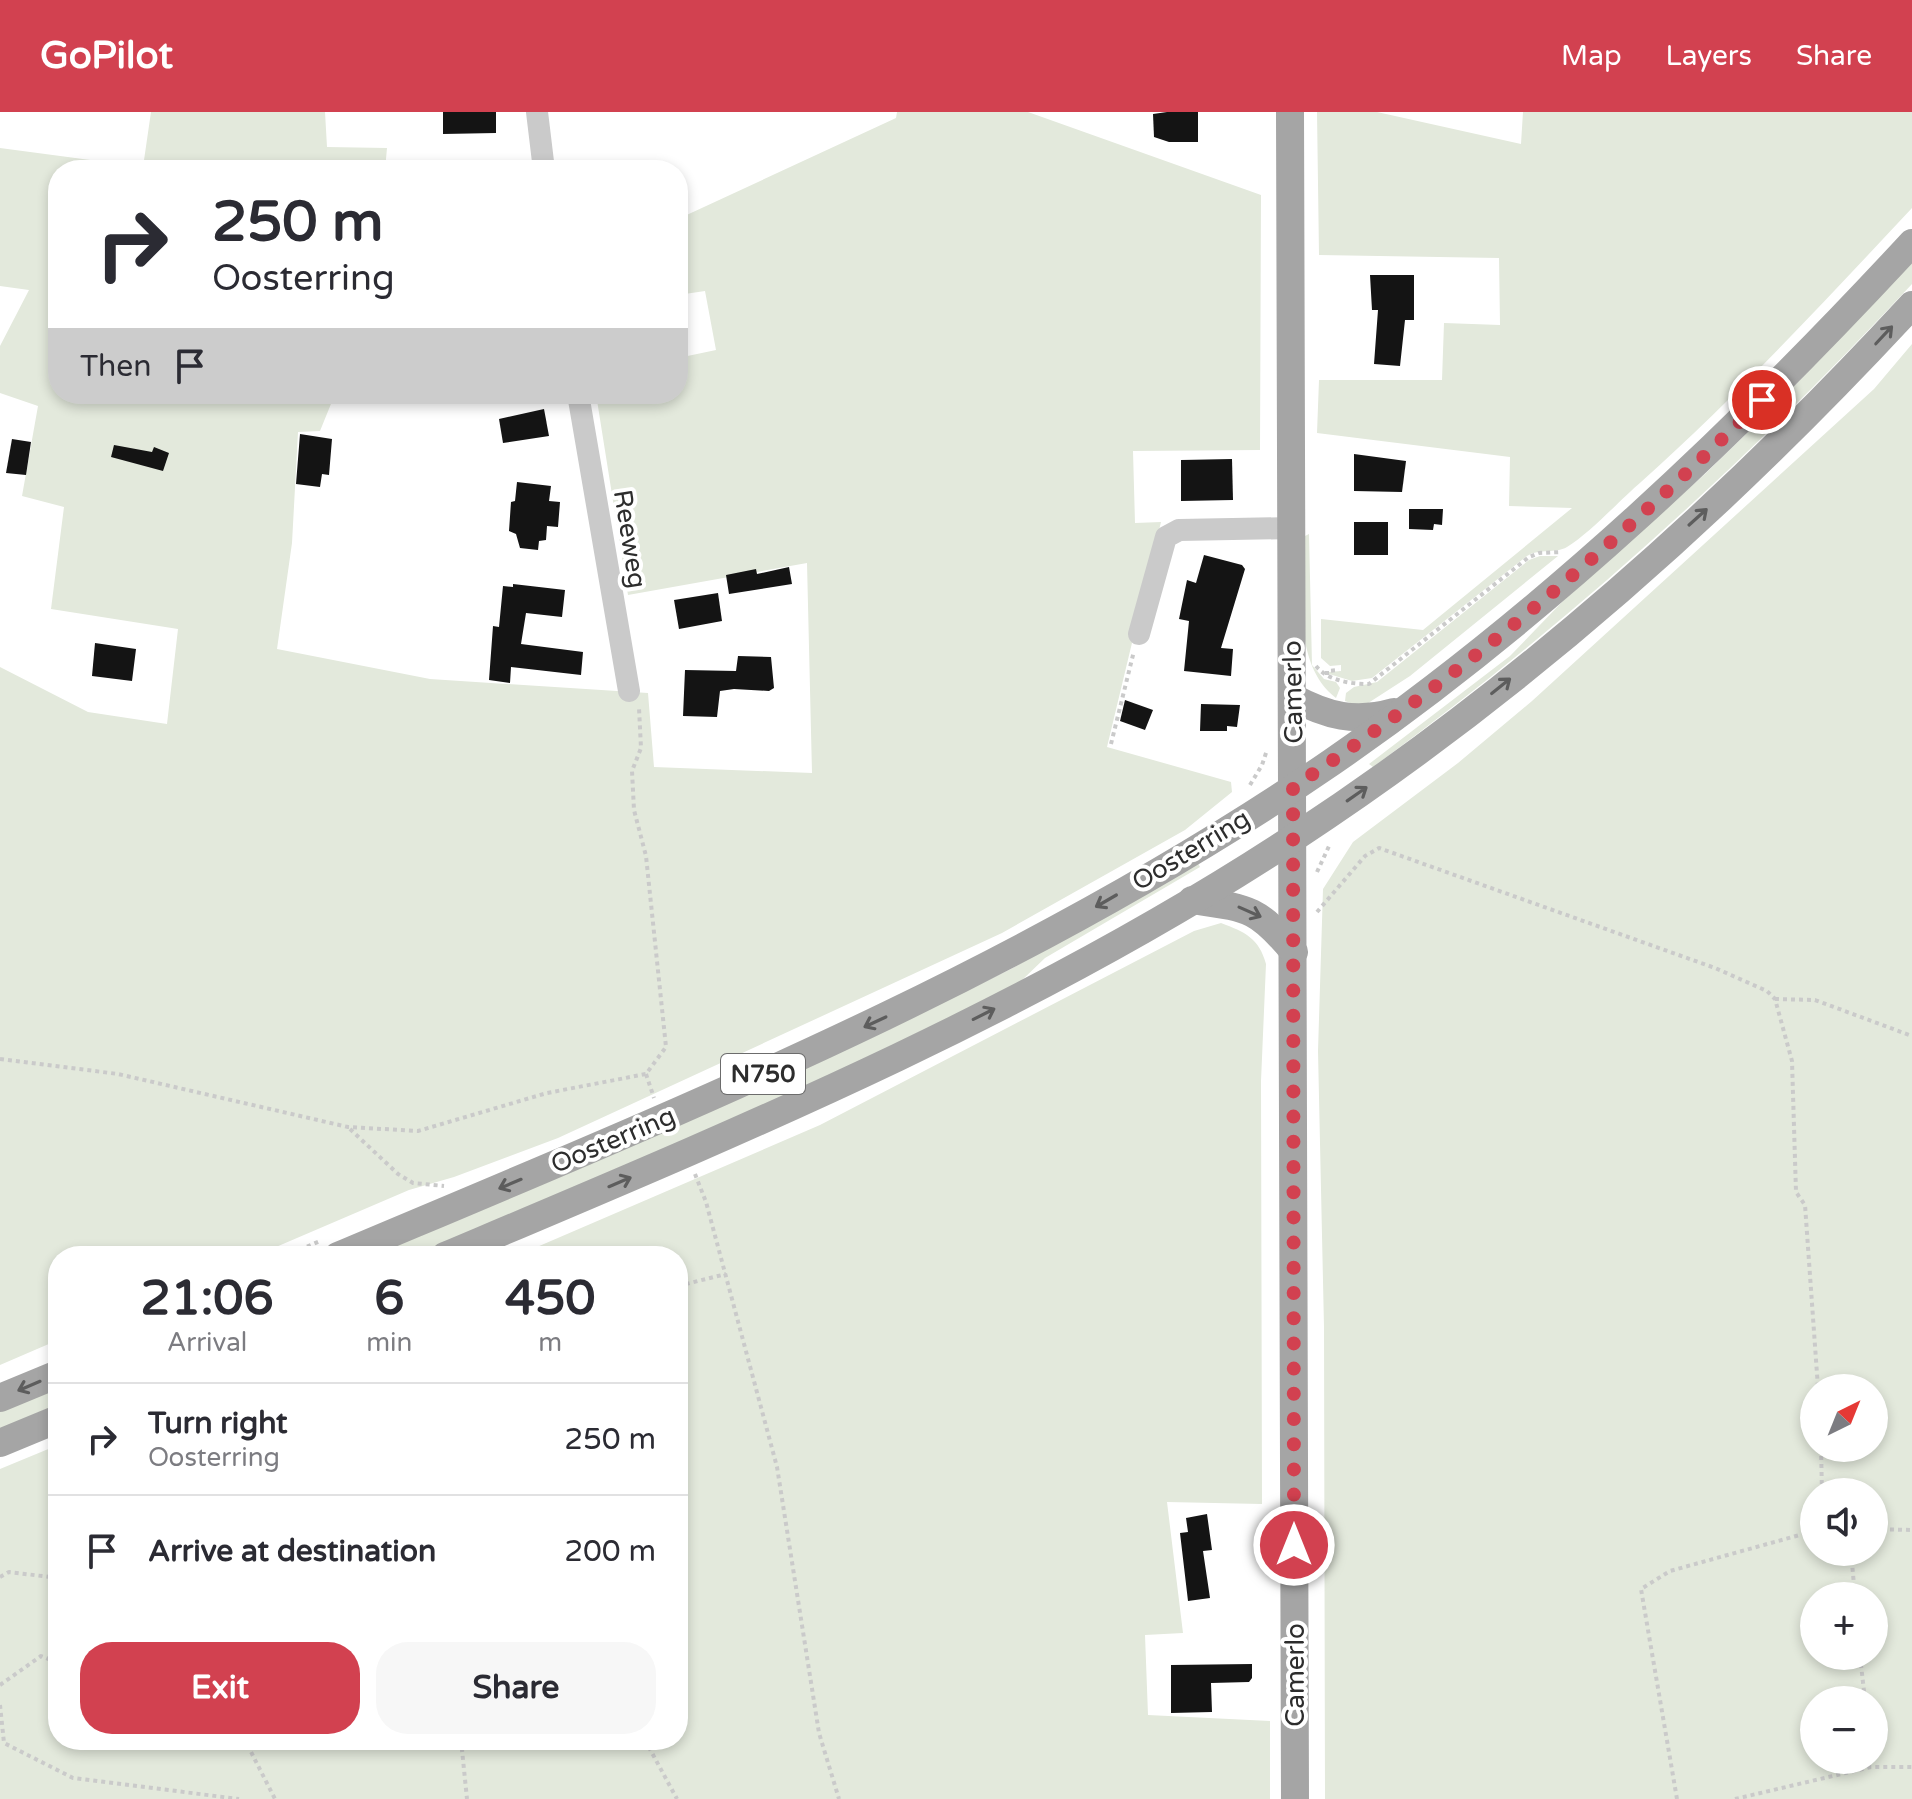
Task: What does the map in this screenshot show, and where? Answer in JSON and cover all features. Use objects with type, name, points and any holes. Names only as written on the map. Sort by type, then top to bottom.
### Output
[{"type":"main road","name":"Camerlo","points":[[1290,112],[1295,1799]]},
{"type":"main road","name":"Oosterring","points":[[362,1246],[676,1114],[922,1000],[1031,944],[1160,870],[1293,787],[1451,674],[1588,560],[1719,443],[1912,243]]},
{"type":"main road","name":"Oosterring","points":[[469,1246],[711,1144],[927,1043],[1066,972],[1293,838],[1441,735],[1618,590],[1773,447],[1912,305]]},
{"type":"main road","points":[[1292,697],[1310,707],[1365,720],[1403,710]]},
{"type":"main road","points":[[1192,900],[1252,910],[1275,929],[1294,952]]},
{"type":"main road","points":[[0,1398],[48,1378]]},
{"type":"main road","points":[[0,1443],[48,1423]]},
{"type":"street","points":[[537,112],[543,160]]},
{"type":"street","name":"Reeweg","points":[[580,404],[629,691]]},
{"type":"street","points":[[1139,634],[1166,537],[1179,530],[1292,528]]},
{"type":"path","points":[[1348,683],[1369,684],[1529,557],[1566,551]]},
{"type":"path","points":[[1111,744],[1126,675],[1139,634]]},
{"type":"path","points":[[1327,675],[1327,671],[1339,670]]},
{"type":"path","points":[[0,1059],[118,1074],[348,1127],[418,1131],[547,1093],[646,1074],[666,1047],[646,856],[634,810],[632,771],[641,748],[639,705],[629,691]]},
{"type":"path","points":[[1247,790],[1262,765],[1268,747]]},
{"type":"path","points":[[1314,882],[1332,839]]},
{"type":"path","points":[[1313,917],[1365,856],[1379,848],[1715,968],[1767,991],[1775,999],[1792,1061],[1796,1192],[1805,1205],[1817,1374]]},
{"type":"path","points":[[1775,999],[1815,1000],[1912,1036]]},
{"type":"path","points":[[646,1074],[655,1099]]},
{"type":"path","points":[[348,1127],[398,1174],[413,1183],[447,1188]]},
{"type":"path","points":[[695,1174],[706,1202],[777,1467],[819,1733],[839,1799]]},
{"type":"path","points":[[688,1284],[726,1274]]},
{"type":"path","points":[[1888,1529],[1912,1530]]},
{"type":"path","points":[[1677,1799],[1641,1589],[1670,1571],[1800,1535]]},
{"type":"path","points":[[0,1577],[9,1572],[48,1577]]},
{"type":"path","points":[[0,1685],[41,1656],[48,1659]]},
{"type":"path","points":[[0,1705],[4,1743],[73,1778],[239,1799]]},
{"type":"path","points":[[250,1750],[275,1799]]},
{"type":"path","points":[[460,1750],[467,1799]]},
{"type":"path","points":[[650,1750],[677,1799]]},
{"type":"path","points":[[1888,1767],[1912,1767]]},
{"type":"path","points":[[1735,1799],[1841,1774]]},
{"type":"shaded area","points":[[151,112],[325,112],[327,147],[387,148],[386,160],[144,160]]},
{"type":"shaded area","points":[[897,112],[1028,112],[1261,195],[1260,450],[1133,451],[1135,523],[1161,522],[1107,747],[1231,782],[1232,792],[1185,830],[1002,933],[558,1138],[454,1177],[409,1190],[278,1246],[48,1246],[48,1344],[0,1365],[0,667],[88,712],[167,724],[178,629],[51,609],[64,507],[22,496],[38,406],[0,393],[0,346],[29,290],[0,286],[0,148],[90,160],[48,160],[48,404],[331,404],[320,431],[298,432],[292,543],[277,649],[430,679],[648,693],[654,767],[812,773],[807,563],[628,595],[598,404],[688,404],[688,356],[716,350],[705,291],[688,294],[688,214],[896,118]]},
{"type":"shaded area","points":[[1317,112],[1377,112],[1521,144],[1523,112],[1912,112],[1912,208],[1746,382],[1585,533],[1562,549],[1527,556],[1372,678],[1352,681],[1329,674],[1341,671],[1341,665],[1330,666],[1321,658],[1321,619],[1423,630],[1572,508],[1509,506],[1510,457],[1317,433],[1319,380],[1442,380],[1444,323],[1500,325],[1499,258],[1319,255]]},
{"type":"shaded area","points":[[1912,261],[1912,284],[1786,414],[1654,539],[1516,656],[1373,767],[1369,764],[1510,656],[1564,600],[1705,474],[1784,397]]},
{"type":"shaded area","points":[[1912,344],[1912,1799],[1325,1799],[1324,1327],[1318,1051],[1323,889],[1353,842],[1458,763],[1532,701],[1874,389]]},
{"type":"shaded area","points":[[1309,534],[1312,665],[1306,645],[1302,602],[1303,537]]},
{"type":"shaded area","points":[[1540,556],[1558,556],[1410,676],[1362,707],[1345,701],[1346,693],[1354,687],[1377,682],[1529,560]]},
{"type":"shaded area","points":[[1312,665],[1324,679],[1336,682],[1340,688],[1336,698],[1322,683]]},
{"type":"shaded area","points":[[1197,861],[1200,867],[1045,958],[1019,983],[783,1099],[439,1246],[393,1246],[883,1032],[1011,969]]},
{"type":"shaded area","points":[[1221,923],[1237,930],[1255,942],[1266,964],[1261,1081],[1262,1504],[1167,1502],[1183,1633],[1145,1635],[1148,1715],[1270,1721],[1270,1799],[0,1799],[0,1469],[48,1449],[48,1750],[688,1750],[688,1246],[539,1246],[820,1125],[1194,931]]},
{"type":"shaded area","points":[[48,1391],[48,1408],[0,1429],[0,1411]]},
{"type":"building","points":[[443,112],[496,112],[496,133],[443,134]]},
{"type":"building","points":[[1198,112],[1198,142],[1169,142],[1154,137],[1153,114]]},
{"type":"building","points":[[1370,275],[1414,275],[1414,320],[1405,320],[1400,366],[1374,364],[1378,310],[1372,310]]},
{"type":"building","points":[[544,409],[549,436],[503,443],[499,419]]},
{"type":"building","points":[[300,434],[332,439],[329,475],[322,474],[320,487],[296,484]]},
{"type":"building","points":[[12,439],[31,442],[26,475],[6,473]]},
{"type":"building","points":[[114,445],[152,452],[154,447],[169,453],[163,471],[111,457]]},
{"type":"building","points":[[1354,454],[1406,461],[1402,492],[1354,491]]},
{"type":"building","points":[[1232,459],[1233,500],[1181,501],[1181,460]]},
{"type":"building","points":[[517,482],[551,486],[549,501],[560,502],[558,527],[547,526],[546,540],[539,541],[538,550],[520,548],[516,534],[509,531],[511,502],[515,501]]},
{"type":"building","points":[[1409,509],[1443,509],[1442,525],[1434,524],[1433,530],[1409,529]]},
{"type":"building","points":[[1354,522],[1388,522],[1388,555],[1354,555]]},
{"type":"building","points":[[1204,555],[1242,565],[1245,569],[1221,648],[1233,649],[1231,676],[1184,671],[1189,621],[1179,619],[1187,580],[1196,583]]},
{"type":"building","points":[[789,567],[792,584],[729,594],[726,575],[756,569],[757,574]]},
{"type":"building","points":[[513,584],[565,590],[562,617],[526,613],[521,644],[583,652],[581,675],[511,667],[510,683],[489,680],[493,626],[499,627],[503,586],[513,587]]},
{"type":"building","points":[[718,593],[722,621],[679,629],[674,600]]},
{"type":"building","points":[[95,643],[136,649],[132,681],[92,676]]},
{"type":"building","points":[[738,656],[771,657],[774,688],[769,691],[720,691],[717,717],[683,716],[685,670],[736,671]]},
{"type":"building","points":[[1125,700],[1153,710],[1145,730],[1120,721]]},
{"type":"building","points":[[1201,704],[1240,705],[1237,727],[1227,726],[1227,731],[1200,731]]},
{"type":"building","points":[[1207,1514],[1212,1550],[1203,1551],[1210,1598],[1188,1601],[1180,1533],[1188,1532],[1186,1518]]},
{"type":"building","points":[[1252,1664],[1249,1682],[1211,1683],[1212,1712],[1171,1713],[1171,1665]]},
{"type":"route","points":[[1294,1545],[1293,787],[1451,674],[1594,555],[1719,443],[1762,400]]}]
